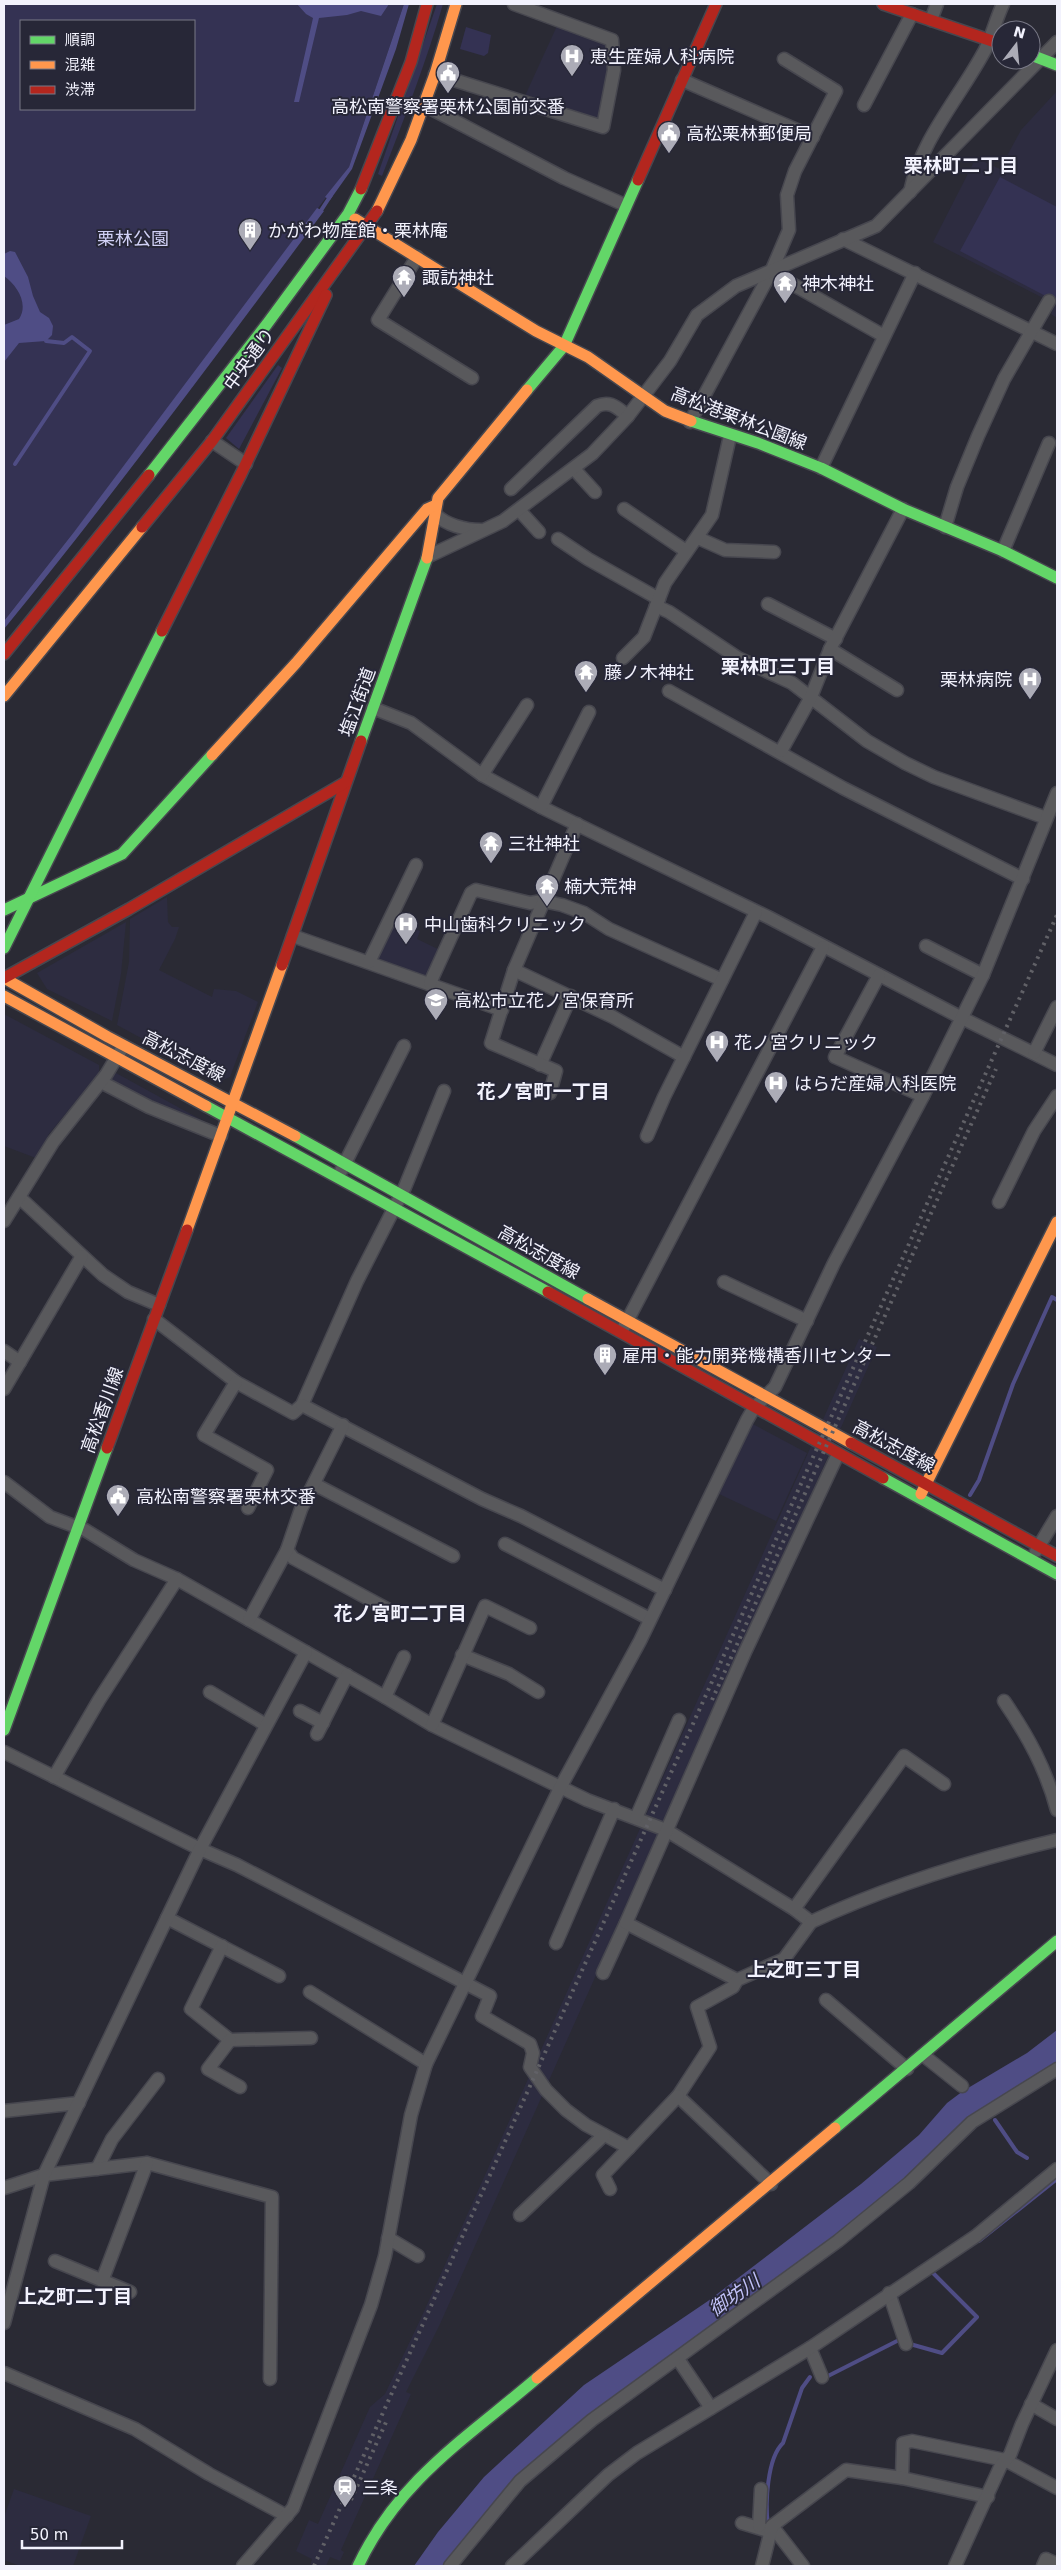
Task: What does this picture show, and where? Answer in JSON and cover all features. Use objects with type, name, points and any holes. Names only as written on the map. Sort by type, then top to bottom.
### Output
[{"type":"main road","name":"中央通り","points":[[4,654],[88,553],[267,324],[348,214],[363,186],[386,128],[410,62],[427,4]]},
{"type":"main road","name":"中央通り","points":[[4,696],[212,440],[366,226],[389,188],[424,104],[456,4]]},
{"type":"main road","name":"塩江街道","points":[[234,1102],[346,782],[429,556],[436,509],[442,492],[564,346],[625,204],[716,4]]},
{"type":"main road","points":[[883,4],[991,41]]},
{"type":"main road","points":[[1041,59],[1057,65]]},
{"type":"main road","name":"高松港栗林公園線","points":[[348,214],[564,346],[588,357],[642,397],[690,422],[730,436],[758,443],[820,468],[903,509],[1003,551],[1057,578]]},
{"type":"main road","points":[[4,948],[246,464],[342,261]]},
{"type":"main road","points":[[4,910],[122,854],[296,663],[427,509],[436,509]]},
{"type":"main road","points":[[4,978],[129,909],[346,782]]},
{"type":"main road","points":[[296,812],[318,816],[332,824]]},
{"type":"main road","name":"高松志度線","points":[[4,978],[124,1045],[234,1102],[400,1196],[624,1327],[754,1408],[1057,1574]]},
{"type":"main road","name":"高松志度線","points":[[4,996],[392,1210],[766,1396],[1057,1556]]},
{"type":"main road","name":"高松香川線","points":[[4,1730],[234,1102]]},
{"type":"main road","points":[[919,1498],[1057,1222]]},
{"type":"main road","points":[[358,2566],[364,2549],[417,2478],[455,2444],[502,2409],[1057,1942]]},
{"type":"street","points":[[435,74],[603,126],[614,70],[612,40],[514,4]]},
{"type":"street","points":[[931,20],[937,4]]},
{"type":"street","points":[[996,20],[1003,4]]},
{"type":"street","points":[[864,105],[912,14]]},
{"type":"street","points":[[1041,53],[1057,42]]},
{"type":"street","points":[[910,192],[914,171],[942,119],[991,48]]},
{"type":"street","points":[[690,422],[771,272],[789,230],[787,195],[796,171],[836,91],[784,59]]},
{"type":"street","points":[[429,556],[484,530],[519,510],[574,469],[608,439],[628,416],[670,361],[697,315],[736,286],[876,226],[1024,70]]},
{"type":"street","points":[[682,80],[813,137]]},
{"type":"street","points":[[424,104],[564,178],[625,204]]},
{"type":"street","points":[[843,239],[915,272],[1057,344]]},
{"type":"street","points":[[417,257],[378,320],[472,378]]},
{"type":"street","points":[[771,272],[884,336]]},
{"type":"street","points":[[820,468],[915,272]]},
{"type":"street","points":[[945,526],[957,487],[1004,379],[1049,301]]},
{"type":"street","points":[[511,489],[598,406],[605,403],[612,404],[628,416]]},
{"type":"street","points":[[623,658],[644,636],[657,602],[686,551],[698,538],[712,515],[730,436]]},
{"type":"street","points":[[212,440],[246,464]]},
{"type":"street","points":[[1003,551],[1049,443]]},
{"type":"street","points":[[574,469],[595,492]]},
{"type":"street","points":[[436,509],[442,520],[469,530],[484,530]]},
{"type":"street","points":[[624,509],[686,551]]},
{"type":"street","points":[[781,751],[811,697],[833,644],[903,509]]},
{"type":"street","points":[[519,510],[539,532]]},
{"type":"street","points":[[698,538],[724,550],[774,552]]},
{"type":"street","points":[[558,539],[657,602],[731,654],[792,683],[867,741],[905,763],[934,777],[1046,818]]},
{"type":"street","points":[[768,604],[833,644],[897,690]]},
{"type":"street","points":[[669,691],[781,751],[843,788],[1023,879]]},
{"type":"street","points":[[482,775],[527,705]]},
{"type":"street","points":[[373,708],[411,723],[482,775],[541,807],[756,912],[879,974],[960,1018],[1057,1065]]},
{"type":"street","points":[[541,807],[589,712]]},
{"type":"street","points":[[243,2566],[287,2516],[298,2496],[371,2305],[388,2238],[411,2115],[426,2064],[464,1982],[560,1788],[665,1590],[754,1408],[775,1387],[834,1263],[923,1096],[960,1018],[983,975],[1057,793]]},
{"type":"street","points":[[550,1093],[556,1071],[491,1043],[514,970],[577,824]]},
{"type":"street","points":[[369,962],[416,865]]},
{"type":"street","points":[[430,983],[471,893],[476,890],[530,903],[543,901],[584,913],[608,929],[722,980]]},
{"type":"street","points":[[647,1136],[756,912]]},
{"type":"street","points":[[293,936],[502,1010]]},
{"type":"street","points":[[926,946],[983,975]]},
{"type":"street","points":[[624,1327],[824,947]]},
{"type":"street","points":[[514,970],[571,996],[684,1057]]},
{"type":"street","points":[[879,974],[835,1057],[923,1096]]},
{"type":"street","points":[[540,1065],[571,996]]},
{"type":"street","points":[[1034,1053],[1057,1007]]},
{"type":"street","points":[[4,1221],[53,1142],[101,1082],[124,1045]]},
{"type":"street","points":[[336,1178],[404,1046]]},
{"type":"street","points":[[101,1082],[149,1106],[221,1136]]},
{"type":"street","points":[[154,1319],[236,1382],[293,1413],[302,1405],[357,1281],[400,1196],[444,1091]]},
{"type":"street","points":[[1000,1202],[1034,1130],[1050,1110],[1057,1096]]},
{"type":"street","points":[[19,1197],[103,1275],[128,1292],[159,1305]]},
{"type":"street","points":[[4,1389],[82,1256]]},
{"type":"street","points":[[724,1282],[807,1321]]},
{"type":"street","points":[[4,1351],[20,1362]]},
{"type":"street","points":[[236,1382],[204,1435],[267,1470],[248,1508]]},
{"type":"street","points":[[302,1405],[482,1499],[521,1516],[665,1590]]},
{"type":"street","points":[[250,1620],[287,1550],[301,1509],[343,1425]]},
{"type":"street","points":[[604,1973],[745,1652],[838,1454]]},
{"type":"street","points":[[4,1482],[50,1517],[78,1527],[134,1560],[177,1579],[385,1696],[432,1725],[560,1788],[666,1830],[812,1922]]},
{"type":"street","points":[[314,1484],[453,1556]]},
{"type":"street","points":[[1032,1560],[1057,1516]]},
{"type":"street","points":[[505,1544],[650,1619]]},
{"type":"street","points":[[287,1550],[293,1558],[389,1610]]},
{"type":"street","points":[[54,1778],[99,1700],[177,1579]]},
{"type":"street","points":[[432,1725],[485,1606],[530,1628]]},
{"type":"street","points":[[4,2323],[44,2175],[200,1849],[306,1652]]},
{"type":"street","points":[[462,1655],[509,1674],[538,1692]]},
{"type":"street","points":[[385,1696],[404,1656]]},
{"type":"street","points":[[300,1711],[320,1728],[347,1675]]},
{"type":"street","points":[[210,1692],[266,1724]]},
{"type":"street","points":[[1004,1701],[1030,1739],[1044,1768],[1057,1810]]},
{"type":"street","points":[[636,1818],[679,1720]]},
{"type":"street","points":[[4,1752],[236,1865],[405,1954],[490,1996],[482,2016],[530,2044],[533,2053],[530,2066],[546,2090],[566,2110],[604,2135],[619,2141],[629,2148]]},
{"type":"street","points":[[794,1909],[904,1756],[944,1784]]},
{"type":"street","points":[[556,1943],[614,1809]]},
{"type":"street","points":[[610,2189],[603,2175],[678,2096],[710,2047],[697,2008],[733,1987],[737,1980],[784,1959],[812,1922],[870,1896],[964,1865],[1057,1840]]},
{"type":"street","points":[[167,1918],[279,1976]]},
{"type":"street","points":[[626,1923],[737,1980]]},
{"type":"street","points":[[222,1946],[191,2009],[230,2040],[311,2038]]},
{"type":"street","points":[[310,1992],[426,2064]]},
{"type":"street","points":[[826,2000],[908,2068]]},
{"type":"street","points":[[230,2040],[208,2069],[240,2087]]},
{"type":"street","points":[[923,2055],[962,2086]]},
{"type":"street","points":[[450,2566],[520,2481],[592,2420],[838,2241],[909,2183],[972,2122],[1057,2069]]},
{"type":"street","points":[[97,2169],[112,2139],[158,2079]]},
{"type":"street","points":[[678,2096],[771,2184]]},
{"type":"street","points":[[4,2111],[79,2103]]},
{"type":"street","points":[[520,2215],[604,2135]]},
{"type":"street","points":[[102,2281],[147,2163]]},
{"type":"street","points":[[4,2188],[44,2175],[147,2163],[272,2197],[270,2379]]},
{"type":"street","points":[[512,2566],[622,2464],[637,2453],[810,2348],[976,2236],[1057,2169]]},
{"type":"street","points":[[388,2238],[418,2256]]},
{"type":"street","points":[[55,2262],[130,2292]]},
{"type":"street","points":[[889,2293],[906,2344]]},
{"type":"street","points":[[810,2348],[822,2377]]},
{"type":"street","points":[[955,2566],[1001,2465],[1010,2455],[1031,2404],[1057,2350]]},
{"type":"street","points":[[678,2359],[711,2408]]},
{"type":"street","points":[[4,2373],[135,2429],[216,2478],[287,2516]]},
{"type":"street","points":[[1031,2404],[1057,2420]]},
{"type":"street","points":[[902,2478],[903,2444],[912,2441],[1005,2460],[1057,2488]]},
{"type":"street","points":[[766,2528],[846,2470],[902,2478],[988,2497]]},
{"type":"street","points":[[761,2489],[766,2528],[762,2566]]},
{"type":"street","points":[[742,2523],[766,2528],[802,2566]]},
{"type":"street","points":[[1043,2566],[1046,2559],[1057,2564]]},
{"type":"shaded area","name":"恵生産婦人科病院","points":[[557,26],[608,46],[611,72],[600,122],[524,98]]},
{"type":"shaded area","points":[[1057,91],[1057,318],[1051,314],[1055,304],[933,242],[976,158],[1000,169],[1021,130]]},
{"type":"shaded area","points":[[167,897],[168,922],[172,927],[179,927],[159,970],[212,997],[214,989],[236,991],[258,1002],[230,1077],[221,1081],[117,1025],[129,962],[130,919]]},
{"type":"shaded area","name":"中山歯科クリニック","points":[[395,920],[420,931],[417,939],[442,951],[430,978],[380,962],[378,956]]},
{"type":"shaded area","points":[[126,922],[121,974],[112,1021],[47,989],[37,973]]},
{"type":"shaded area","points":[[4,1014],[99,1065],[99,1073],[49,1134],[36,1158],[4,1146]]},
{"type":"shaded area","points":[[116,1073],[207,1123],[209,1129],[108,1083],[110,1075]]},
{"type":"shaded area","points":[[859,1339],[877,1347],[440,2324],[406,2392],[411,2394],[341,2550],[344,2552],[340,2561],[330,2557],[326,2566],[310,2566],[312,2559],[296,2551],[309,2520],[318,2524],[370,2407],[385,2394],[422,2316]]},
{"type":"shaded area","points":[[751,1423],[807,1453],[776,1521],[717,1493]]},
{"type":"shaded area","points":[[14,2489],[91,2516],[73,2566],[20,2566],[4,2560],[4,2517]]},
{"type":"green space","name":"栗林公園","points":[[4,4],[404,4],[349,167],[82,522],[4,621]]},
{"type":"green space","points":[[437,4],[443,4],[414,91],[382,176],[378,174]]},
{"type":"green space","points":[[466,27],[491,35],[488,53],[484,56],[460,49]]},
{"type":"green space","points":[[1000,177],[1057,207],[1057,302],[960,251]]},
{"type":"green space","points":[[278,365],[282,368],[239,449],[226,438]]},
{"type":"water","points":[[297,4],[389,4],[381,16],[361,11],[347,15],[319,18],[299,102],[294,102],[313,18],[306,14]]},
{"type":"water","points":[[404,4],[409,4],[396,49],[352,169],[330,200],[325,197],[349,167]]},
{"type":"water","points":[[317,208],[324,211],[126,474],[4,629],[4,621],[74,532]]},
{"type":"water","points":[[10,251],[15,252],[28,277],[40,312],[49,318],[53,326],[52,335],[46,341],[19,343],[4,362],[4,325],[19,319],[23,307],[17,290],[4,276],[4,254]]},
{"type":"water","name":"御坊川","points":[[1057,2030],[1057,2062],[883,2201],[597,2409],[446,2566],[414,2566],[438,2532],[484,2477],[584,2385],[708,2301],[861,2184],[919,2135],[947,2103],[963,2091],[1027,2053]]},
{"type":"waterway","points":[[320,212],[331,195]]},
{"type":"waterway","points":[[15,464],[90,351],[72,337],[64,343],[46,341]]},
{"type":"waterway","points":[[970,1495],[979,1480],[1013,1384],[1052,1297],[1057,1300]]},
{"type":"waterway","points":[[995,2120],[1017,2152],[1027,2158]]},
{"type":"waterway","points":[[979,2241],[1057,2179]]},
{"type":"waterway","points":[[910,2344],[942,2353],[977,2317],[932,2272]]},
{"type":"waterway","points":[[828,2376],[897,2341]]},
{"type":"waterway","points":[[768,2525],[767,2494],[773,2459],[783,2443],[802,2388],[810,2377]]},
{"type":"railway","points":[[314,2566],[1057,915]]},
{"type":"railway","points":[[712,1700],[996,1069]]},
{"type":"railway","points":[[351,2500],[387,2420]]},
{"type":"traffic: fast","points":[[1041,59],[1057,65]]},
{"type":"traffic: fast","points":[[527,390],[564,346],[638,180]]},
{"type":"traffic: fast","points":[[149,475],[267,324],[348,214],[361,189]]},
{"type":"traffic: fast","points":[[691,421],[758,443],[821,468],[903,509],[1003,551],[1057,578]]},
{"type":"traffic: fast","points":[[361,741],[427,558]]},
{"type":"traffic: fast","points":[[4,948],[162,631]]},
{"type":"traffic: fast","points":[[4,910],[122,854],[212,755]]},
{"type":"traffic: fast","points":[[206,1106],[548,1292]]},
{"type":"traffic: fast","points":[[295,1136],[588,1299]]},
{"type":"traffic: fast","points":[[4,1730],[107,1448]]},
{"type":"traffic: fast","points":[[883,1478],[1057,1574]]},
{"type":"traffic: fast","points":[[835,2128],[1057,1941]]},
{"type":"traffic: fast","points":[[358,2566],[393,2508],[414,2484],[460,2441],[537,2378]]},
{"type":"traffic: slow","points":[[377,211],[411,140],[435,74],[456,4]]},
{"type":"traffic: slow","points":[[355,219],[536,331],[588,357],[665,411],[691,421]]},
{"type":"traffic: slow","points":[[427,558],[438,498],[527,390]]},
{"type":"traffic: slow","points":[[212,755],[296,663],[427,509],[436,505]]},
{"type":"traffic: slow","points":[[4,696],[142,527]]},
{"type":"traffic: slow","points":[[187,1230],[282,965]]},
{"type":"traffic: slow","points":[[4,978],[108,1037],[295,1136]]},
{"type":"traffic: slow","points":[[4,996],[206,1106]]},
{"type":"traffic: slow","points":[[921,1494],[1057,1222]]},
{"type":"traffic: slow","points":[[588,1299],[851,1443]]},
{"type":"traffic: slow","points":[[537,2378],[835,2128]]},
{"type":"traffic: jam","points":[[361,189],[411,62],[427,4]]},
{"type":"traffic: jam","points":[[638,180],[716,4]]},
{"type":"traffic: jam","points":[[883,4],[991,41]]},
{"type":"traffic: jam","points":[[142,527],[212,441],[377,211]]},
{"type":"traffic: jam","points":[[162,631],[241,474],[326,295]]},
{"type":"traffic: jam","points":[[4,654],[149,475]]},
{"type":"traffic: jam","points":[[282,965],[361,741]]},
{"type":"traffic: jam","points":[[4,978],[129,909],[346,782]]},
{"type":"traffic: jam","points":[[107,1448],[187,1230]]},
{"type":"traffic: jam","points":[[548,1292],[883,1478]]},
{"type":"traffic: jam","points":[[851,1443],[1057,1556]]},
{"type":"place","name":"恵生産婦人科病院","points":[[572,77]]},
{"type":"place","name":"高松南警察署栗林公園前交番","points":[[448,94]]},
{"type":"place","name":"高松栗林郵便局","points":[[669,154]]},
{"type":"place","name":"かがわ物産館・栗林庵","points":[[250,251]]},
{"type":"place","name":"諏訪神社","points":[[404,298]]},
{"type":"place","name":"神木神社","points":[[785,304]]},
{"type":"place","name":"藤ノ木神社","points":[[586,693]]},
{"type":"place","name":"栗林病院","points":[[1030,700]]},
{"type":"place","name":"三社神社","points":[[491,864]]},
{"type":"place","name":"楠大荒神","points":[[547,907]]},
{"type":"place","name":"中山歯科クリニック","points":[[406,945]]},
{"type":"place","name":"高松市立花ノ宮保育所","points":[[436,1021]]},
{"type":"place","name":"花ノ宮クリニック","points":[[717,1063]]},
{"type":"place","name":"はらだ産婦人科医院","points":[[776,1104]]},
{"type":"place","name":"雇用・能力開発機構香川センター","points":[[605,1376]]},
{"type":"place","name":"高松南警察署栗林交番","points":[[118,1517]]},
{"type":"place","name":"三条","points":[[345,2508]]},
{"type":"district","name":"栗林町二丁目","points":[[961,165]]},
{"type":"district","name":"栗林町三丁目","points":[[778,666]]},
{"type":"district","name":"花ノ宮町一丁目","points":[[543,1091]]},
{"type":"district","name":"花ノ宮町二丁目","points":[[400,1613]]},
{"type":"district","name":"上之町三丁目","points":[[804,1969]]},
{"type":"district","name":"上之町二丁目","points":[[75,2296]]}]
